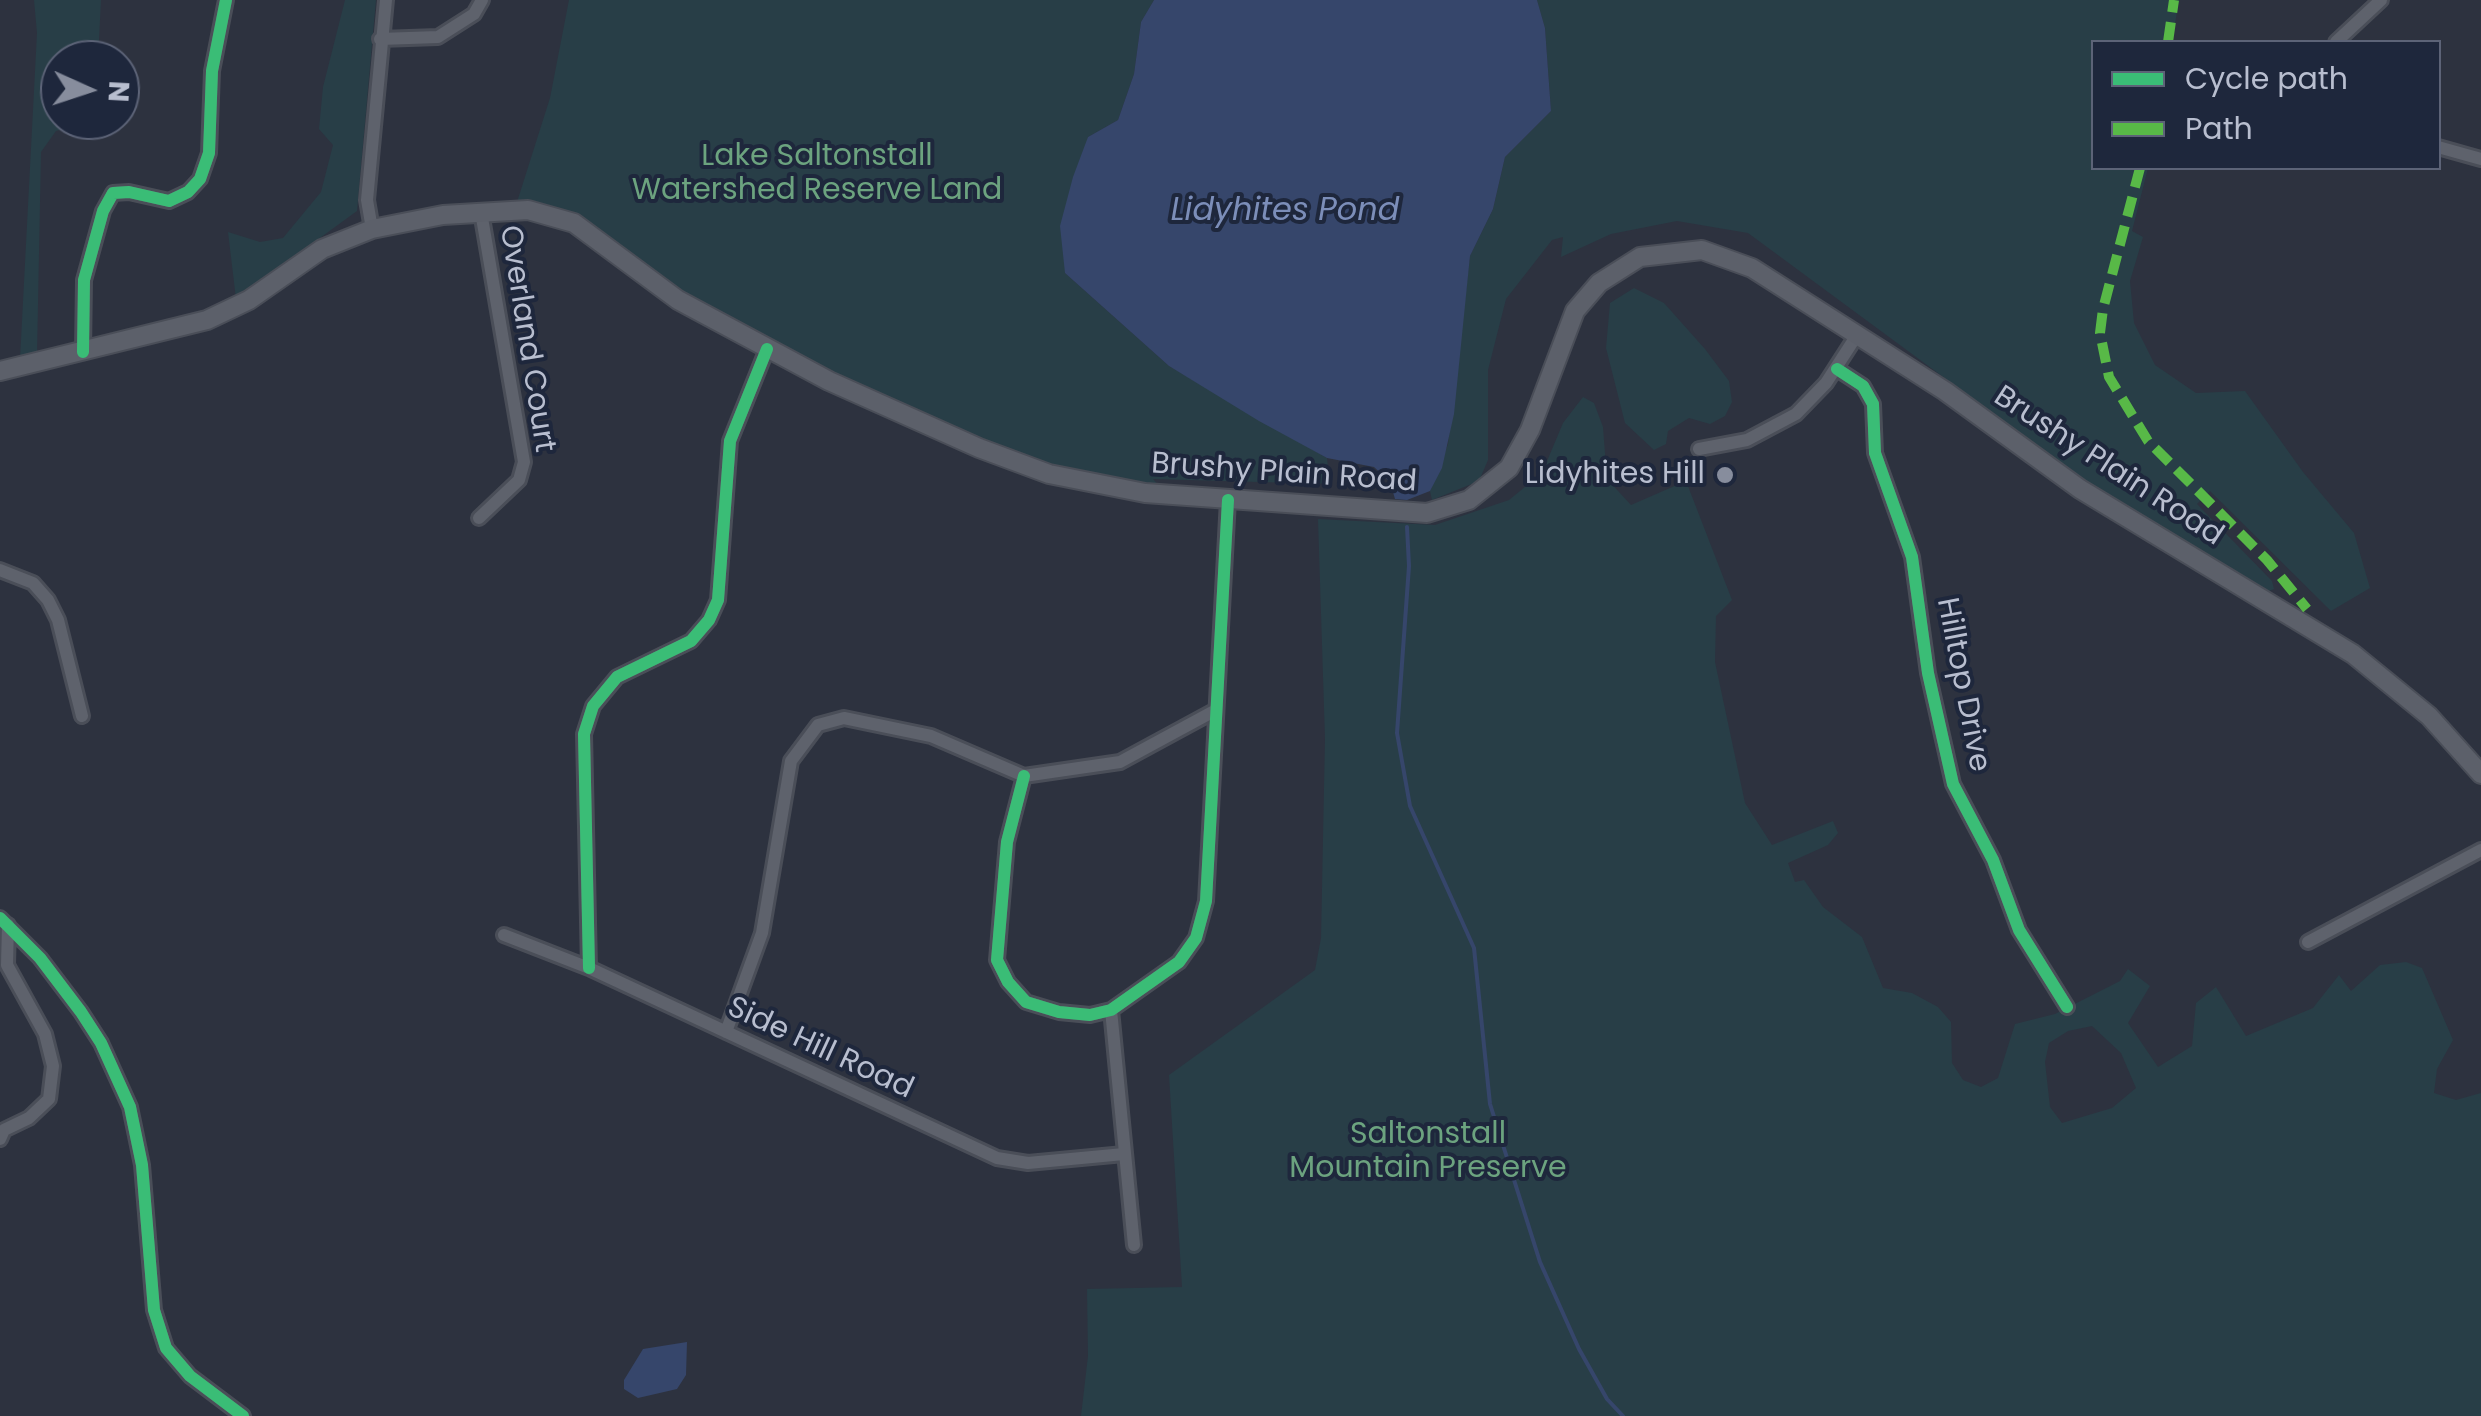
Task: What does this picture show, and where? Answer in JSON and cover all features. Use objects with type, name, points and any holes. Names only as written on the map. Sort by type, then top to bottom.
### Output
[{"type":"main road","name":"Brushy Plain Road","points":[[0,371],[225,313],[322,250],[372,229],[480,212],[528,210],[574,223],[678,300],[767,349],[918,422],[1050,474],[1146,493],[1413,513],[1444,509],[1478,494],[1520,451],[1575,311],[1599,283],[1640,256],[1684,249],[1734,259],[1858,335],[2107,506],[2354,654],[2429,716],[2481,774]]},
{"type":"street","points":[[83,352],[84,280],[103,211],[112,193],[129,192],[169,201],[188,192],[200,179],[209,153],[212,71],[226,0]]},
{"type":"street","points":[[372,229],[367,200],[386,0]]},
{"type":"street","points":[[380,40],[438,37],[474,14],[482,0]]},
{"type":"street","points":[[2338,40],[2373,3]]},
{"type":"street","points":[[2441,148],[2481,160]]},
{"type":"street","name":"Overland Court","points":[[480,212],[524,462],[518,480],[480,518]]},
{"type":"street","points":[[1699,449],[1746,440],[1780,425],[1815,396],[1858,335]]},
{"type":"street","points":[[589,968],[584,734],[594,706],[618,677],[690,641],[709,620],[718,600],[730,441],[767,349]]},
{"type":"street","name":"Hilltop Drive","points":[[1837,368],[1863,386],[1873,404],[1875,453],[1912,557],[1928,672],[1953,784],[1993,860],[2019,930],[2067,1007]]},
{"type":"street","points":[[1024,776],[1007,842],[997,960],[1008,982],[1026,1002],[1059,1012],[1090,1015],[1112,1010],[1167,972],[1196,938],[1206,901],[1228,500]]},
{"type":"street","points":[[0,570],[32,583],[48,600],[58,620],[82,716]]},
{"type":"street","points":[[726,1032],[762,932],[791,762],[818,725],[844,718],[930,736],[1024,776],[1120,762],[1216,710]]},
{"type":"street","points":[[2308,942],[2481,850]]},
{"type":"street","points":[[0,1139],[4,1130],[29,1118],[50,1099],[54,1066],[45,1034],[7,964],[4,922]]},
{"type":"street","points":[[4,922],[80,1012],[101,1044],[130,1106],[142,1164],[154,1310],[166,1348],[190,1376],[243,1416]]},
{"type":"street","name":"Side Hill Road","points":[[504,934],[589,968],[997,1158],[1028,1164],[1124,1154]]},
{"type":"street","points":[[1112,1010],[1134,1245]]},
{"type":"green space","points":[[34,0],[101,0],[99,40],[40,40],[40,140],[50,140],[41,152],[37,355],[20,359],[37,33]]},
{"type":"green space","points":[[345,0],[376,0],[357,211],[236,299],[228,232],[260,242],[283,238],[321,192],[333,145],[319,129],[323,87]]},
{"type":"green space","name":"Lake Saltonstall Watershed Reserve Land","points":[[569,0],[1154,0],[1141,22],[1134,74],[1118,120],[1088,137],[1065,273],[1169,366],[1327,458],[1330,484],[1153,479],[1160,487],[1108,479],[1020,457],[840,379],[713,313],[576,213],[517,202],[550,98]]},
{"type":"green space","points":[[1537,0],[2179,0],[2172,40],[2091,40],[2091,170],[2147,170],[2132,231],[2143,237],[2130,281],[2134,323],[2155,365],[2196,393],[2245,391],[2303,472],[2354,533],[2370,588],[2331,611],[2210,491],[2197,504],[2272,581],[2274,589],[2266,592],[2129,514],[1748,233],[1677,221],[1611,234],[1561,257],[1563,237],[1552,240],[1506,299],[1488,370],[1488,460],[1479,481],[1432,500],[1430,491],[1448,444],[1470,256],[1493,209],[1505,157],[1551,111],[1545,28]]},
{"type":"green space","points":[[1634,288],[1664,303],[1705,349],[1729,381],[1732,402],[1725,416],[1710,424],[1689,418],[1668,431],[1666,444],[1654,450],[1625,423],[1606,348],[1610,303]]},
{"type":"green space","name":"Saltonstall Mountain Preserve","points":[[1583,397],[1594,403],[1603,427],[1607,479],[1631,505],[1686,481],[1732,600],[1716,616],[1715,662],[1745,803],[1772,845],[1833,821],[1838,833],[1828,845],[1788,863],[1795,882],[1804,880],[1823,907],[1862,937],[1883,988],[1912,993],[1938,1007],[1951,1022],[1952,1063],[1963,1080],[1981,1087],[1998,1078],[2015,1024],[2055,1014],[2120,981],[2128,969],[2150,986],[2128,1023],[2158,1067],[2192,1046],[2196,1003],[2216,987],[2246,1036],[2313,1008],[2339,975],[2351,991],[2380,965],[2406,962],[2422,968],[2453,1040],[2437,1069],[2434,1093],[2456,1100],[2481,1093],[2481,1416],[1081,1416],[1088,1356],[1087,1289],[1182,1287],[1169,1075],[1315,970],[1321,938],[1325,739],[1318,519],[1435,525],[1509,500],[1542,473],[1563,423]],"holes":[[[2092,1026],[2121,1053],[2136,1088],[2112,1108],[2062,1123],[2050,1107],[2045,1062],[2049,1043],[2068,1031]]]},
{"type":"water","name":"Lidyhites Pond","points":[[1154,0],[1537,0],[1545,28],[1551,111],[1505,157],[1493,209],[1470,256],[1454,414],[1442,468],[1430,491],[1407,500],[1395,499],[1390,482],[1374,467],[1327,458],[1259,421],[1169,366],[1065,273],[1060,226],[1073,177],[1088,137],[1118,120],[1134,74],[1141,22]]},
{"type":"water","points":[[687,1342],[686,1375],[677,1389],[638,1398],[624,1389],[624,1380],[643,1349]]},
{"type":"waterway","points":[[1407,527],[1409,566],[1397,733],[1410,806],[1474,948],[1490,1104],[1540,1262],[1579,1349],[1607,1399],[1623,1416]]},
{"type":"marked path","points":[[2168,40],[2174,0]]},
{"type":"marked path","points":[[2139,170],[2103,309],[2100,333],[2109,377],[2148,441],[2267,560],[2307,609]]},
{"type":"cycle path","points":[[83,352],[84,280],[103,211],[113,193],[129,192],[169,201],[188,192],[200,179],[209,153],[212,71],[226,0]]},
{"type":"cycle path","points":[[589,968],[584,734],[593,706],[617,677],[691,641],[709,620],[718,600],[730,441],[767,349]]},
{"type":"cycle path","points":[[1837,369],[1863,386],[1873,404],[1875,453],[1912,557],[1928,673],[1953,784],[1993,860],[2019,930],[2067,1007]]},
{"type":"cycle path","points":[[1024,776],[1007,842],[997,960],[1008,982],[1026,1002],[1059,1012],[1090,1015],[1111,1010],[1179,962],[1196,938],[1206,901],[1228,500]]},
{"type":"cycle path","points":[[0,918],[40,958],[81,1012],[101,1043],[130,1107],[142,1165],[154,1310],[166,1348],[190,1376],[243,1416]]},
{"type":"place","name":"Lidyhites Hill","points":[[1725,475]]}]
